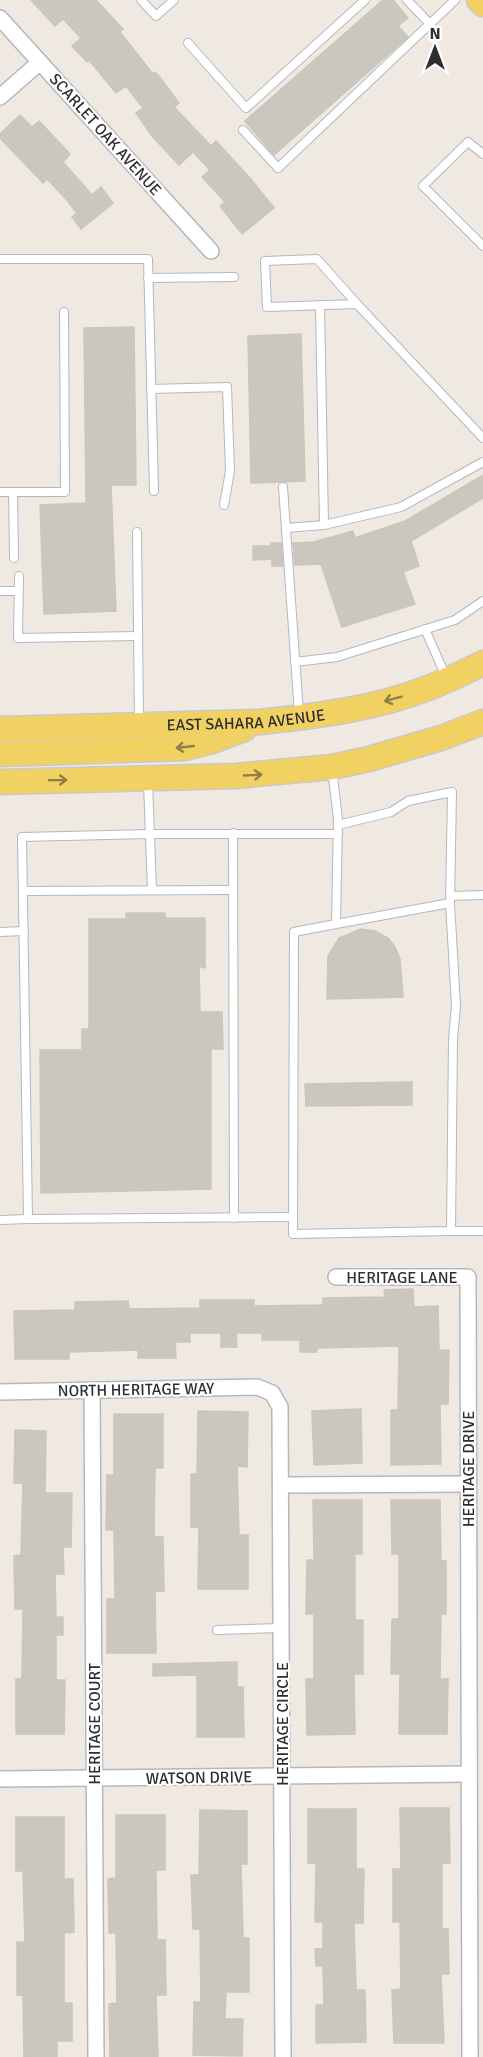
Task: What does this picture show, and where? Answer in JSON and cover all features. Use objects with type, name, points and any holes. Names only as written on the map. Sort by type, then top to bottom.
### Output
[{"type":"main road","points":[[479,0],[483,4]]},
{"type":"main road","name":"EAST SAHARA AVENUE","points":[[0,729],[260,722],[299,718],[356,709],[410,694],[448,680],[483,663]]},
{"type":"main road","points":[[0,754],[185,747],[209,742],[260,722]]},
{"type":"main road","points":[[0,782],[263,774],[332,767],[441,738],[483,722]]},
{"type":"main road","points":[[441,738],[483,732]]},
{"type":"street","name":"SCARLET OAK AVENUE","points":[[0,18],[211,251]]},
{"type":"street","points":[[0,97],[40,62]]},
{"type":"street","name":"HERITAGE LANE","points":[[336,1278],[468,1277]]},
{"type":"street","name":"HERITAGE DRIVE","points":[[468,1277],[470,2057]]},
{"type":"street","name":"NORTH HERITAGE WAY","points":[[0,1392],[257,1387],[272,1393]]},
{"type":"street","name":"HERITAGE COURT","points":[[92,1390],[96,2057]]},
{"type":"street","name":"HERITAGE CIRCLE","points":[[272,1393],[280,1407],[283,2057]]},
{"type":"street","points":[[281,1485],[468,1484]]},
{"type":"street","name":"WATSON DRIVE","points":[[0,1779],[469,1774]]},
{"type":"lane","points":[[141,0],[156,16],[174,0]]},
{"type":"lane","points":[[188,44],[246,108],[365,0]]},
{"type":"lane","points":[[408,0],[430,24]]},
{"type":"lane","points":[[243,130],[278,168],[455,0]]},
{"type":"lane","points":[[483,154],[468,142],[423,186],[483,246]]},
{"type":"lane","points":[[0,259],[148,259],[154,491]]},
{"type":"lane","points":[[357,304],[267,306],[266,261],[317,259],[483,438]]},
{"type":"lane","points":[[148,278],[234,277]]},
{"type":"lane","points":[[320,305],[324,525]]},
{"type":"lane","points":[[0,492],[65,492],[64,312]]},
{"type":"lane","points":[[151,389],[227,387],[230,471],[224,505]]},
{"type":"lane","points":[[286,528],[324,525],[400,507],[483,462]]},
{"type":"lane","points":[[283,487],[299,718]]},
{"type":"lane","points":[[13,492],[14,558]]},
{"type":"lane","points":[[137,532],[139,726]]},
{"type":"lane","points":[[19,576],[18,638],[138,636]]},
{"type":"lane","points":[[0,591],[18,591]]},
{"type":"lane","points":[[295,662],[337,657],[454,620],[483,601]]},
{"type":"lane","points":[[425,629],[448,680]]},
{"type":"lane","points":[[332,767],[338,830],[336,924]]},
{"type":"lane","points":[[148,778],[152,890]]},
{"type":"lane","points":[[28,1220],[22,837],[338,830],[391,812],[408,801],[452,792],[450,899],[456,1006],[453,1039],[451,1231]]},
{"type":"lane","points":[[233,833],[234,1218]]},
{"type":"lane","points":[[23,891],[233,890]]},
{"type":"lane","points":[[483,895],[450,899],[294,932],[294,1234],[483,1231]]},
{"type":"lane","points":[[0,932],[24,931]]},
{"type":"lane","points":[[0,1220],[294,1217]]},
{"type":"lane","points":[[217,1630],[282,1628]]},
{"type":"building","points":[[31,0],[96,0],[123,29],[120,32],[153,74],[155,72],[159,76],[179,103],[174,107],[211,146],[216,141],[274,208],[242,234],[220,206],[225,202],[202,177],[210,170],[193,152],[179,165],[152,136],[136,113],[143,108],[126,86],[116,93],[89,60],[87,62],[72,46],[81,38],[63,19],[55,26]]},
{"type":"building","points":[[383,0],[393,0],[408,18],[398,26],[408,37],[274,155],[245,121]]},
{"type":"building","points":[[20,115],[32,127],[39,121],[70,154],[63,162],[92,195],[101,187],[113,203],[81,229],[72,217],[77,213],[65,198],[47,179],[43,183],[0,138],[0,134]]},
{"type":"building","points":[[134,327],[136,485],[111,485],[116,611],[44,614],[40,505],[86,503],[84,328]]},
{"type":"building","points":[[301,334],[305,481],[251,483],[248,336]]},
{"type":"building","points":[[483,475],[483,498],[411,541],[419,566],[403,572],[415,604],[342,627],[321,564],[295,565],[293,543],[314,542],[353,531],[355,538],[405,521]]},
{"type":"building","points":[[271,543],[281,543],[283,566],[272,566],[272,559],[253,560],[253,546],[271,546]]},
{"type":"building","points":[[126,913],[165,913],[165,918],[205,918],[205,968],[199,966],[200,1012],[222,1012],[223,1049],[211,1049],[211,1189],[41,1193],[40,1050],[82,1050],[82,1029],[89,1029],[89,919],[126,919]]},
{"type":"building","points":[[361,929],[375,931],[388,938],[395,947],[400,959],[403,997],[327,999],[328,956],[339,938]]},
{"type":"building","points":[[412,1082],[412,1105],[306,1106],[305,1084]]},
{"type":"building","points":[[413,1289],[414,1307],[438,1306],[439,1350],[449,1350],[448,1404],[440,1404],[441,1464],[391,1465],[391,1410],[398,1410],[399,1346],[317,1348],[317,1352],[300,1352],[300,1340],[262,1340],[262,1333],[236,1333],[237,1347],[221,1347],[221,1333],[190,1333],[190,1342],[175,1342],[176,1358],[138,1358],[138,1350],[69,1352],[69,1359],[15,1359],[14,1311],[75,1310],[75,1302],[128,1301],[129,1309],[200,1308],[200,1300],[254,1300],[254,1306],[323,1305],[323,1298],[385,1297],[384,1290]]},
{"type":"building","points":[[361,1409],[362,1463],[314,1465],[312,1411]]},
{"type":"building","points":[[198,1411],[248,1412],[247,1467],[237,1466],[239,1535],[248,1535],[248,1589],[198,1589],[199,1527],[191,1527],[191,1474],[197,1474]]},
{"type":"building","points":[[114,1414],[163,1414],[163,1468],[155,1468],[154,1537],[163,1537],[164,1591],[155,1591],[156,1653],[107,1653],[107,1599],[115,1599],[114,1530],[106,1530],[107,1475],[114,1475]]},
{"type":"building","points":[[15,1430],[46,1431],[45,1493],[72,1493],[71,1547],[63,1547],[64,1574],[55,1574],[56,1617],[63,1617],[63,1635],[56,1635],[56,1680],[65,1680],[64,1734],[16,1734],[16,1679],[22,1679],[23,1609],[15,1609],[14,1556],[21,1555],[23,1483],[14,1483]]},
{"type":"building","points":[[313,1500],[362,1500],[362,1554],[355,1554],[355,1620],[363,1620],[363,1674],[354,1674],[355,1734],[307,1735],[306,1679],[314,1679],[314,1614],[306,1614],[307,1560],[314,1560]]},
{"type":"building","points":[[391,1500],[440,1500],[441,1561],[446,1561],[446,1614],[441,1614],[440,1679],[448,1679],[447,1734],[399,1734],[400,1674],[391,1674],[392,1619],[399,1619],[399,1554],[392,1554]]},
{"type":"building","points":[[237,1662],[237,1687],[243,1687],[244,1737],[197,1737],[197,1675],[153,1676],[153,1664]]},
{"type":"building","points":[[400,1808],[449,1808],[450,1863],[442,1863],[442,1929],[448,1929],[449,1974],[441,1974],[444,2043],[394,2043],[392,1990],[401,1989],[400,1922],[393,1922],[393,1869],[401,1869]]},
{"type":"building","points":[[308,1809],[356,1809],[356,1869],[364,1869],[363,1923],[354,1923],[356,1990],[365,1990],[366,2042],[316,2043],[316,2005],[324,2005],[323,1966],[316,1966],[315,1949],[323,1949],[323,1922],[315,1922],[316,1863],[308,1863]]},
{"type":"building","points":[[200,1810],[247,1811],[247,1864],[241,1864],[243,1938],[249,1938],[249,1992],[226,1992],[225,2019],[243,2019],[242,2056],[193,2055],[194,2002],[201,2002],[200,1929],[193,1929],[191,1875],[199,1875]]},
{"type":"building","points":[[116,1815],[165,1815],[165,1870],[156,1870],[157,1940],[165,1940],[166,1995],[156,1995],[158,2057],[110,2057],[109,2004],[117,2003],[116,1933],[109,1933],[108,1879],[116,1878]]},
{"type":"building","points":[[16,1817],[64,1817],[64,1879],[73,1879],[74,1932],[64,1933],[64,2003],[72,2003],[72,2041],[57,2041],[57,2057],[24,2057],[23,1995],[17,1995],[17,1942],[25,1942],[23,1871],[16,1871]]}]
